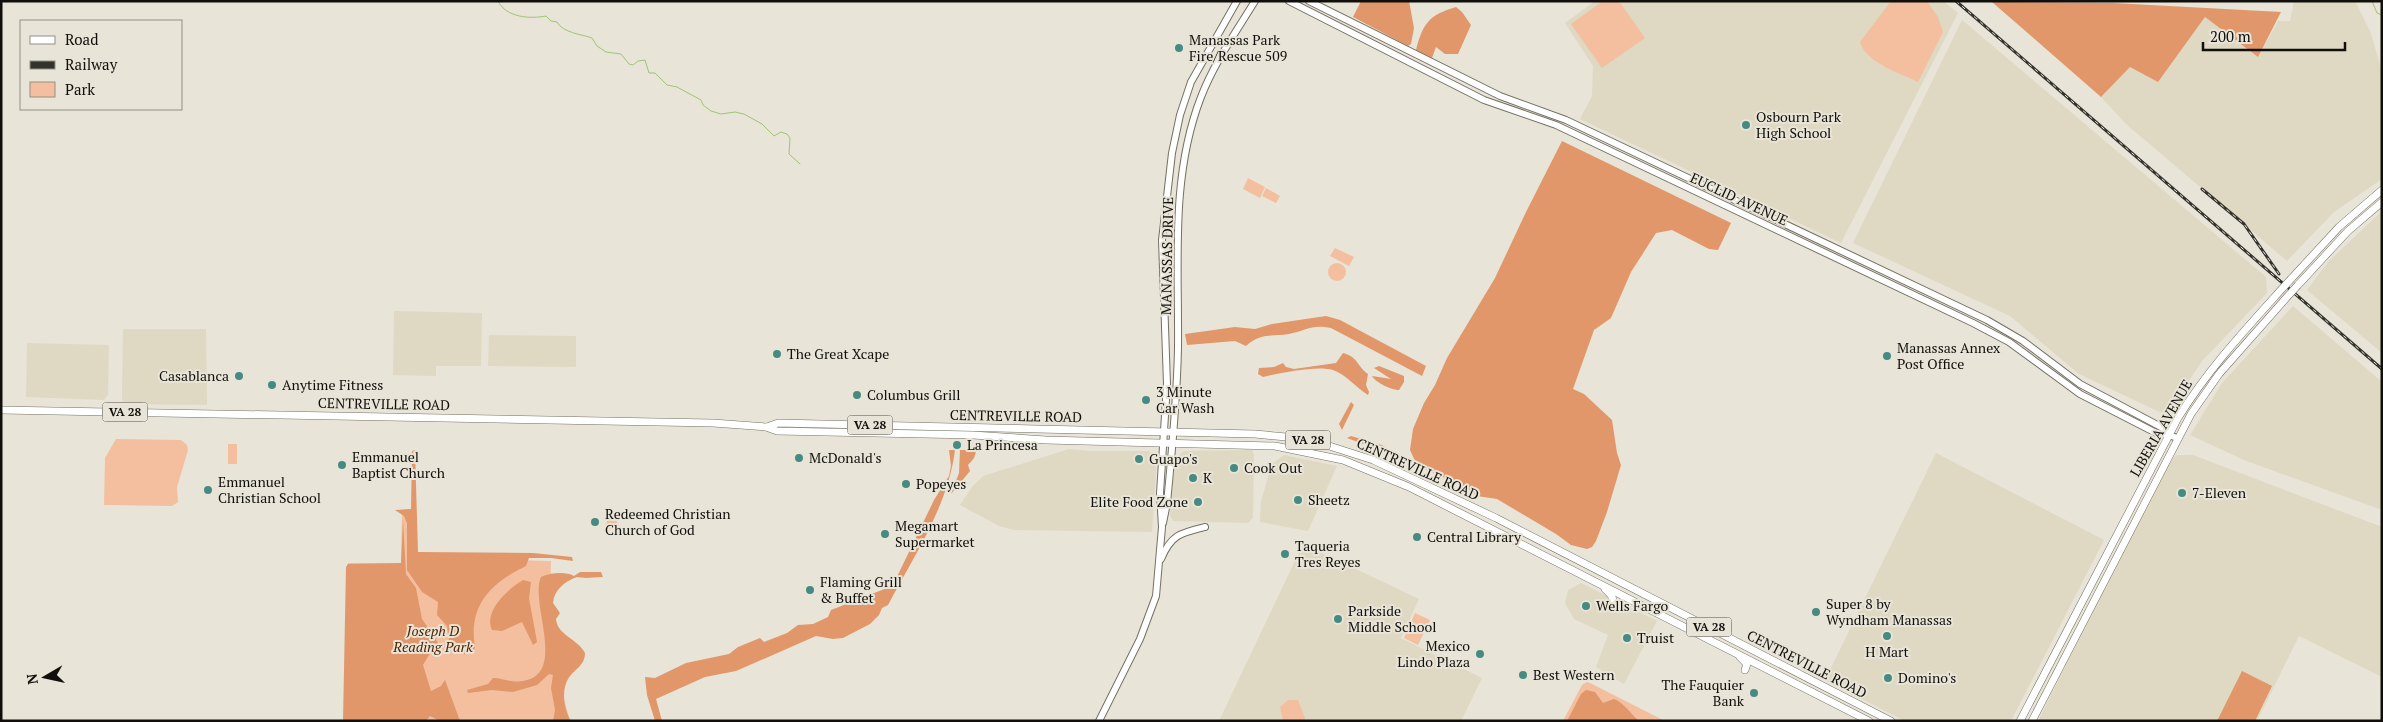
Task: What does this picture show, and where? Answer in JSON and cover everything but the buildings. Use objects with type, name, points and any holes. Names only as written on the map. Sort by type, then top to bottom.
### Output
[{"type":"highway","name":"LIBERIA AVENUE","points":[[2020,721],[2169,435],[2198,386],[2222,355],[2339,227],[2382,190]]},
{"type":"highway","name":"LIBERIA AVENUE","points":[[2032,721],[2177,438],[2219,374],[2348,231],[2382,202]]},
{"type":"highway","name":"CENTREVILLE ROAD","points":[[1,410],[662,422],[766,427],[778,432],[1275,446],[1343,460],[1408,487],[1869,721]]},
{"type":"highway","name":"CENTREVILLE ROAD","points":[[766,427],[778,423],[1173,431],[1297,438],[1335,447],[1373,460],[1496,518],[1891,721]]},
{"type":"highway","points":[[1008,437],[1024,434],[1027,428]]},
{"type":"highway","points":[[1595,581],[1612,595],[1615,604]]},
{"type":"highway","points":[[1735,652],[1746,663],[1745,670]]},
{"type":"main road","name":"MANASSAS DRIVE","points":[[1162,527],[1160,493],[1168,367],[1162,287],[1162,240],[1170,162],[1180,115],[1191,82],[1237,1]]},
{"type":"main road","name":"MANASSAS DRIVE","points":[[1099,721],[1150,616],[1156,596],[1173,431],[1178,350],[1177,230],[1188,145],[1196,109],[1206,83],[1255,1]]},
{"type":"main road","name":"EUCLID AVENUE","points":[[1289,1],[1484,100],[1562,128],[1980,327],[2009,342],[2080,394],[2158,434],[2177,438]]},
{"type":"main road","name":"EUCLID AVENUE","points":[[1309,1],[1500,96],[1574,124],[1987,320],[2022,341],[2080,384],[2161,426],[2169,435]]},
{"type":"main road","points":[[1159,565],[1173,538],[1183,532],[1205,527]]},
{"type":"shaded area","name":"Osbourn Park High School","points":[[1595,1],[1943,1],[1958,13],[1841,243],[1580,119],[1592,96],[1593,66],[1565,23]]},
{"type":"shaded area","points":[[2294,1],[2355,1],[2370,31],[2382,71],[2382,179],[2334,212],[2287,261],[2126,124],[2101,97],[2130,67],[2158,81],[2205,17],[2258,57],[2278,21],[2290,21]]},
{"type":"shaded area","points":[[1962,20],[2266,277],[2267,293],[2202,361],[2166,415],[2079,374],[2010,316],[1853,243]]},
{"type":"shaded area","points":[[2382,211],[2382,353],[2307,290],[2329,261]]},
{"type":"shaded area","points":[[2293,306],[2382,382],[2382,510],[2244,460],[2190,435],[2222,383]]},
{"type":"shaded area","points":[[394,311],[482,313],[481,366],[436,366],[436,376],[393,375]]},
{"type":"shaded area","points":[[123,329],[206,329],[207,405],[124,404],[122,399]]},
{"type":"shaded area","points":[[489,335],[576,336],[576,367],[488,366]]},
{"type":"shaded area","points":[[27,343],[109,345],[108,395],[104,400],[26,397]]},
{"type":"shaded area","points":[[1069,449],[1148,451],[1155,454],[1157,458],[1152,532],[1014,530],[999,526],[960,505],[972,487],[983,476]]},
{"type":"shaded area","points":[[1252,450],[1254,455],[1253,518],[1248,523],[1173,521],[1170,515],[1175,458],[1184,451]]},
{"type":"shaded area","points":[[1936,453],[2104,540],[2011,721],[1905,721],[1825,680]]},
{"type":"shaded area","points":[[1284,455],[1337,466],[1308,531],[1260,522],[1261,501],[1272,464]]},
{"type":"shaded area","points":[[2176,455],[2193,455],[2382,527],[2382,677],[2299,636],[2257,721],[2038,721],[2160,478]]},
{"type":"shaded area","name":"Parkside Middle School","points":[[1303,544],[1419,599],[1401,638],[1482,678],[1461,721],[1219,721]]},
{"type":"shaded area","points":[[1581,583],[1657,621],[1624,684],[1596,667],[1608,635],[1574,619],[1565,603],[1568,590]]},
{"type":"green space","points":[[1361,1],[1409,1],[1414,28],[1411,44],[1408,46],[1353,17]]},
{"type":"green space","points":[[1603,1],[1619,1],[1645,38],[1602,68],[1571,24]]},
{"type":"green space","points":[[1891,1],[1927,1],[1938,17],[1943,32],[1918,82],[1876,62],[1863,49],[1860,42]]},
{"type":"green space","points":[[1992,2],[2113,3],[2281,12],[2258,57],[2205,17],[2158,82],[2130,67],[2101,97]]},
{"type":"green space","points":[[1456,7],[1471,25],[1458,54],[1445,54],[1436,47],[1432,58],[1416,50],[1421,33],[1428,21],[1439,13]]},
{"type":"green space","points":[[1562,141],[1731,223],[1718,250],[1709,249],[1672,230],[1656,233],[1631,272],[1611,318],[1594,330],[1573,389],[1584,394],[1612,420],[1617,453],[1621,465],[1596,541],[1592,547],[1587,549],[1571,545],[1497,499],[1477,496],[1467,488],[1425,469],[1416,463],[1410,450],[1413,429],[1424,403],[1435,385],[1447,358],[1495,278]]},
{"type":"green space","points":[[1248,178],[1265,187],[1260,198],[1243,189]]},
{"type":"green space","points":[[1266,188],[1280,196],[1276,203],[1262,196]]},
{"type":"green space","points":[[1335,248],[1354,257],[1349,266],[1330,256]]},
{"type":"green space","points":[[1337,263],[1343,266],[1346,272],[1343,278],[1337,281],[1331,278],[1328,272],[1331,266]]},
{"type":"green space","points":[[1326,316],[1340,320],[1426,366],[1422,376],[1331,328],[1314,327],[1289,334],[1261,337],[1246,346],[1235,341],[1187,345],[1185,334],[1235,327],[1255,329],[1272,324]]},
{"type":"green space","points":[[1343,353],[1355,359],[1368,374],[1366,385],[1369,392],[1368,395],[1343,375],[1333,370],[1318,368],[1298,370],[1263,377],[1258,374],[1259,368],[1274,367],[1283,363],[1286,367],[1294,369],[1336,363]]},
{"type":"green space","points":[[1379,366],[1404,376],[1404,382],[1399,390],[1384,386],[1374,379],[1372,376],[1391,379],[1374,368]]},
{"type":"green space","points":[[1351,402],[1354,405],[1342,430],[1339,424]]},
{"type":"green space","points":[[1351,436],[1385,447],[1379,450],[1347,438]]},
{"type":"green space","points":[[116,439],[181,440],[187,445],[188,450],[177,487],[178,502],[172,506],[104,505],[105,458]]},
{"type":"green space","points":[[228,444],[237,444],[237,464],[228,464]]},
{"type":"green space","points":[[415,450],[418,552],[533,553],[572,557],[573,561],[529,558],[526,566],[502,580],[493,588],[479,607],[475,619],[475,647],[473,652],[469,654],[462,654],[456,651],[458,646],[456,642],[449,640],[447,626],[437,615],[438,602],[422,592],[407,570],[407,523],[404,516],[395,510],[411,509],[412,451]]},
{"type":"green space","points":[[949,450],[955,450],[951,471],[938,511],[888,605],[882,608],[879,615],[870,624],[843,638],[833,639],[816,636],[736,671],[705,677],[656,699],[662,721],[655,721],[647,695],[645,677],[655,678],[686,663],[729,654],[738,647],[760,638],[764,642],[787,633],[798,625],[813,624],[828,617],[831,610],[887,588],[894,583],[934,500],[949,476],[951,466]]},
{"type":"green space","points":[[960,450],[976,450],[974,457],[968,465],[970,471],[951,494],[959,473]]},
{"type":"green space","name":"Joseph D Reading Park","points":[[411,509],[411,558],[551,561],[554,642],[560,682],[570,721],[346,721],[348,563],[401,563],[402,510]]},
{"type":"green space","points":[[607,517],[617,517],[617,529],[606,529]]},
{"type":"green space","points":[[403,520],[406,574],[416,588],[422,619],[441,647],[440,651],[432,650],[423,665],[431,691],[441,686],[445,680],[460,721],[440,721],[430,716],[426,721],[343,721],[346,567],[348,564],[401,563]]},
{"type":"green space","points":[[580,572],[601,572],[603,577],[577,577],[568,581],[555,594],[553,603],[560,613],[556,619],[560,629],[578,644],[585,653],[583,661],[570,676],[566,684],[565,706],[571,721],[553,721],[555,710],[551,688],[553,675],[549,674],[537,685],[513,692],[492,690],[468,693],[467,690],[488,684],[493,678],[523,681],[536,676],[543,665],[545,652],[539,603],[541,577],[558,573],[574,576]]},
{"type":"green space","points":[[523,580],[531,582],[529,598],[537,642],[533,645],[522,622],[502,631],[492,630],[490,623],[491,615],[498,601]]},
{"type":"green space","points":[[1415,613],[1430,620],[1418,645],[1404,638]]},
{"type":"green space","points":[[2242,671],[2272,686],[2255,721],[2217,721]]},
{"type":"green space","points":[[1587,682],[1665,721],[1563,721],[1582,685]]},
{"type":"green space","points":[[1586,690],[1595,692],[1603,703],[1614,699],[1624,705],[1639,721],[1567,721],[1581,694]]},
{"type":"green space","points":[[1288,700],[1298,700],[1305,718],[1304,721],[1283,721],[1280,707]]},
{"type":"waterway","points":[[498,1],[502,7],[513,14],[526,17],[546,16],[551,21],[557,22],[563,29],[592,38],[597,46],[606,52],[621,54],[629,64],[633,65],[638,61],[645,60],[649,73],[655,73],[667,85],[677,87],[701,100],[703,105],[711,111],[721,114],[735,112],[744,114],[762,124],[774,136],[781,132],[787,134],[790,138],[789,154],[800,164]]},
{"type":"waterway","points":[[2372,1],[2377,13],[2382,15]]},
{"type":"railway","points":[[1956,1],[2382,369]]},
{"type":"railway","points":[[2202,189],[2244,224],[2279,274]]},
{"type":"place","name":"Manassas Park Fire/Rescue 509","points":[[1179,48]]},
{"type":"place","name":"Osbourn Park High School","points":[[1746,125]]},
{"type":"place","name":"The Great Xcape","points":[[777,354]]},
{"type":"place","name":"Manassas Annex Post Office","points":[[1887,356]]},
{"type":"place","name":"Casablanca","points":[[239,376]]},
{"type":"place","name":"Anytime Fitness","points":[[272,385]]},
{"type":"place","name":"Columbus Grill","points":[[857,395]]},
{"type":"place","name":"3 Minute Car Wash","points":[[1146,400]]},
{"type":"place","name":"La Princesa","points":[[957,445]]},
{"type":"place","name":"McDonald's","points":[[799,458]]},
{"type":"place","name":"Guapo's","points":[[1139,459]]},
{"type":"place","name":"Emmanuel Baptist Church","points":[[342,465]]},
{"type":"place","name":"Cook Out","points":[[1234,468]]},
{"type":"place","name":"K","points":[[1193,478]]},
{"type":"place","name":"Popeyes","points":[[906,484]]},
{"type":"place","name":"Emmanuel Christian School","points":[[208,490]]},
{"type":"place","name":"7-Eleven","points":[[2182,493]]},
{"type":"place","name":"Sheetz","points":[[1298,500]]},
{"type":"place","name":"Elite Food Zone","points":[[1198,502]]},
{"type":"place","name":"Redeemed Christian Church of God","points":[[595,522]]},
{"type":"place","name":"Megamart Supermarket","points":[[885,534]]},
{"type":"place","name":"Central Library","points":[[1417,537]]},
{"type":"place","name":"Taqueria Tres Reyes","points":[[1285,554]]},
{"type":"place","name":"Flaming Grill & Buffet","points":[[810,590]]},
{"type":"place","name":"Wells Fargo","points":[[1586,606]]},
{"type":"place","name":"Super 8 by Wyndham Manassas","points":[[1816,612]]},
{"type":"place","name":"Parkside Middle School","points":[[1338,619]]},
{"type":"place","name":"H Mart","points":[[1887,636]]},
{"type":"place","name":"Truist","points":[[1627,638]]},
{"type":"place","name":"Mexico Lindo Plaza","points":[[1480,654]]},
{"type":"place","name":"Best Western","points":[[1523,675]]},
{"type":"place","name":"Domino's","points":[[1888,678]]},
{"type":"place","name":"The Fauquier Bank","points":[[1754,693]]}]
